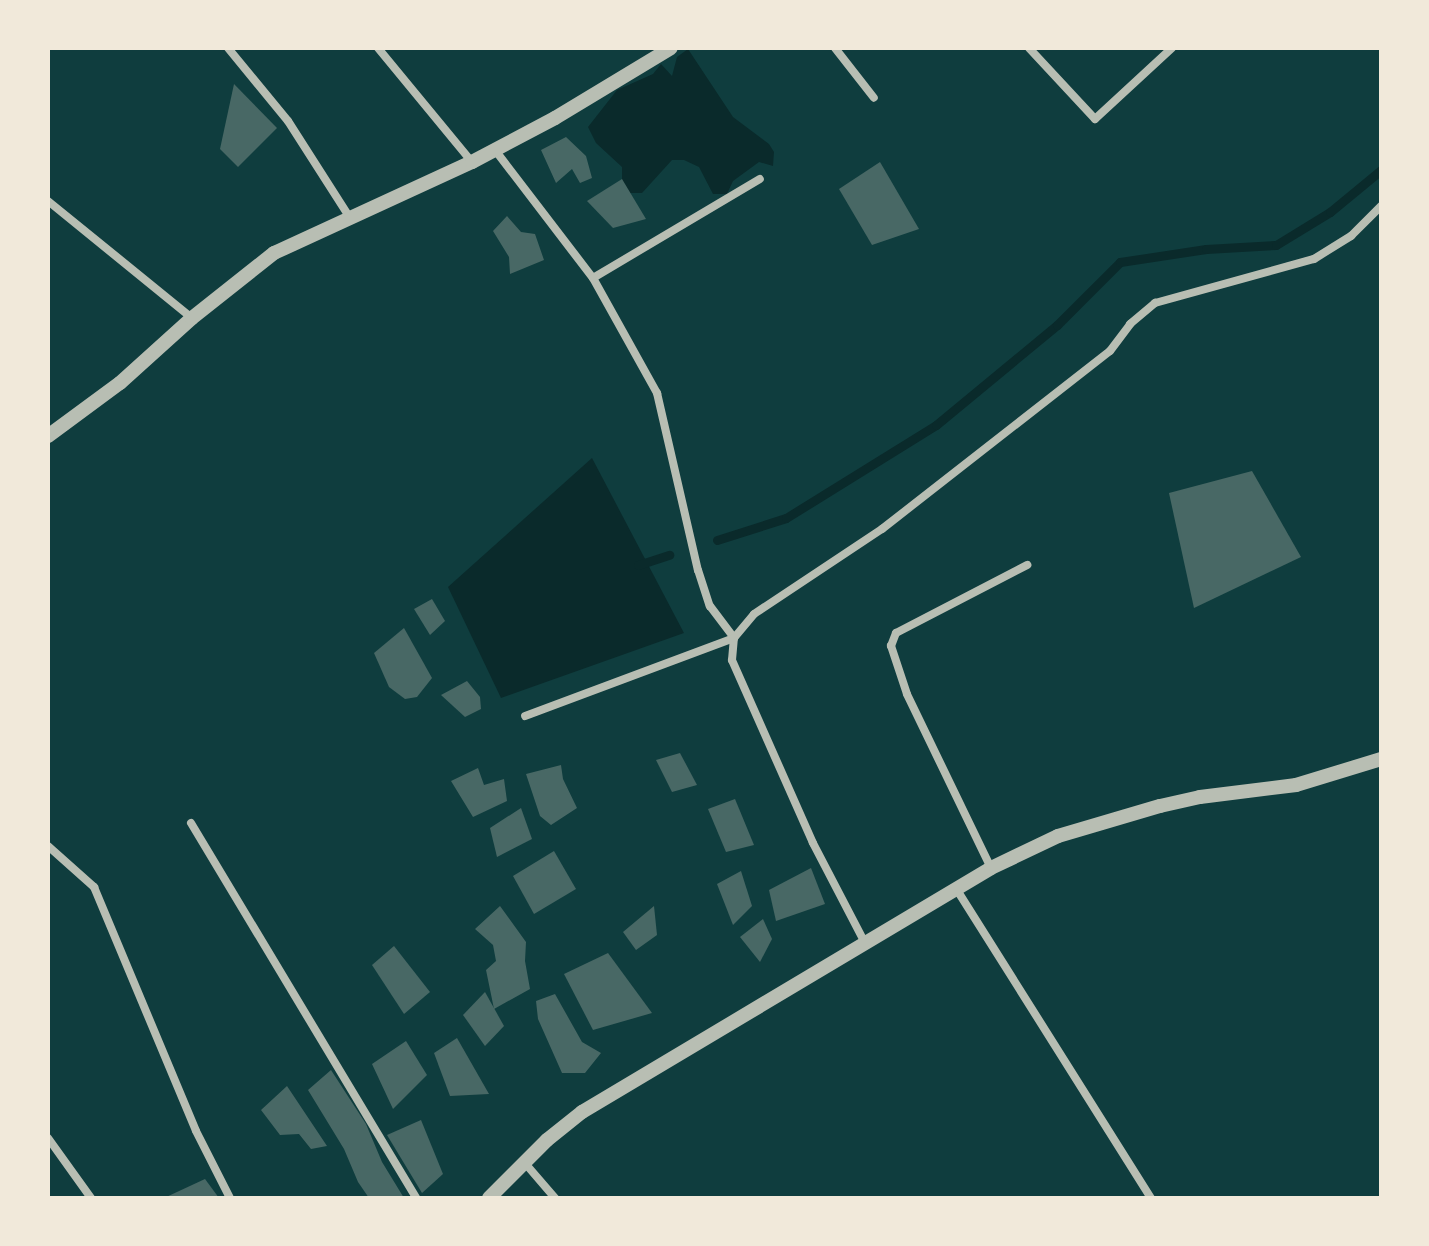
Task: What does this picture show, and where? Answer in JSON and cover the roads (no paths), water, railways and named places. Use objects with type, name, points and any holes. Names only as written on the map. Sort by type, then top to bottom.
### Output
[{"type":"street","points":[[228,48],[288,121],[350,218]]},
{"type":"street","points":[[378,48],[472,162]]},
{"type":"street","points":[[48,436],[120,383],[192,318],[274,253],[472,162],[660,58],[671,48]]},
{"type":"street","points":[[835,48],[874,98]]},
{"type":"street","points":[[1029,48],[1095,119],[1172,48]]},
{"type":"street","points":[[495,150],[593,278],[657,393],[698,570],[710,606],[734,638],[732,660],[813,843],[865,943]]},
{"type":"street","points":[[593,278],[760,179]]},
{"type":"street","points":[[48,201],[192,318]]},
{"type":"street","points":[[525,716],[734,638],[754,614],[882,529],[1110,351],[1130,324],[1155,303],[1314,259],[1351,236],[1381,206]]},
{"type":"street","points":[[991,868],[907,694],[891,646],[896,633],[1027,565]]},
{"type":"street","points":[[489,1198],[524,1162],[582,1112],[991,868],[1058,836],[1160,806],[1200,797],[1296,785],[1381,759]]},
{"type":"street","points":[[191,823],[416,1198]]},
{"type":"street","points":[[48,846],[94,887],[196,1131],[230,1198]]},
{"type":"street","points":[[957,890],[1151,1198]]},
{"type":"street","points":[[48,1138],[91,1198]]},
{"type":"street","points":[[524,1162],[555,1198]]},
{"type":"water","points":[[688,49],[733,117],[769,144],[774,152],[773,166],[759,162],[733,181],[727,194],[713,194],[699,167],[684,160],[672,160],[642,193],[629,193],[622,180],[622,167],[596,143],[588,127],[617,90],[653,74],[661,64],[672,76],[677,57]]},
{"type":"water","points":[[592,458],[684,633],[501,698],[448,587]]},
{"type":"waterway","points":[[717,540],[786,518],[936,425],[1057,325],[1120,262],[1206,249],[1276,245],[1330,212],[1381,170]]},
{"type":"waterway","points":[[638,565],[669,555]]}]
